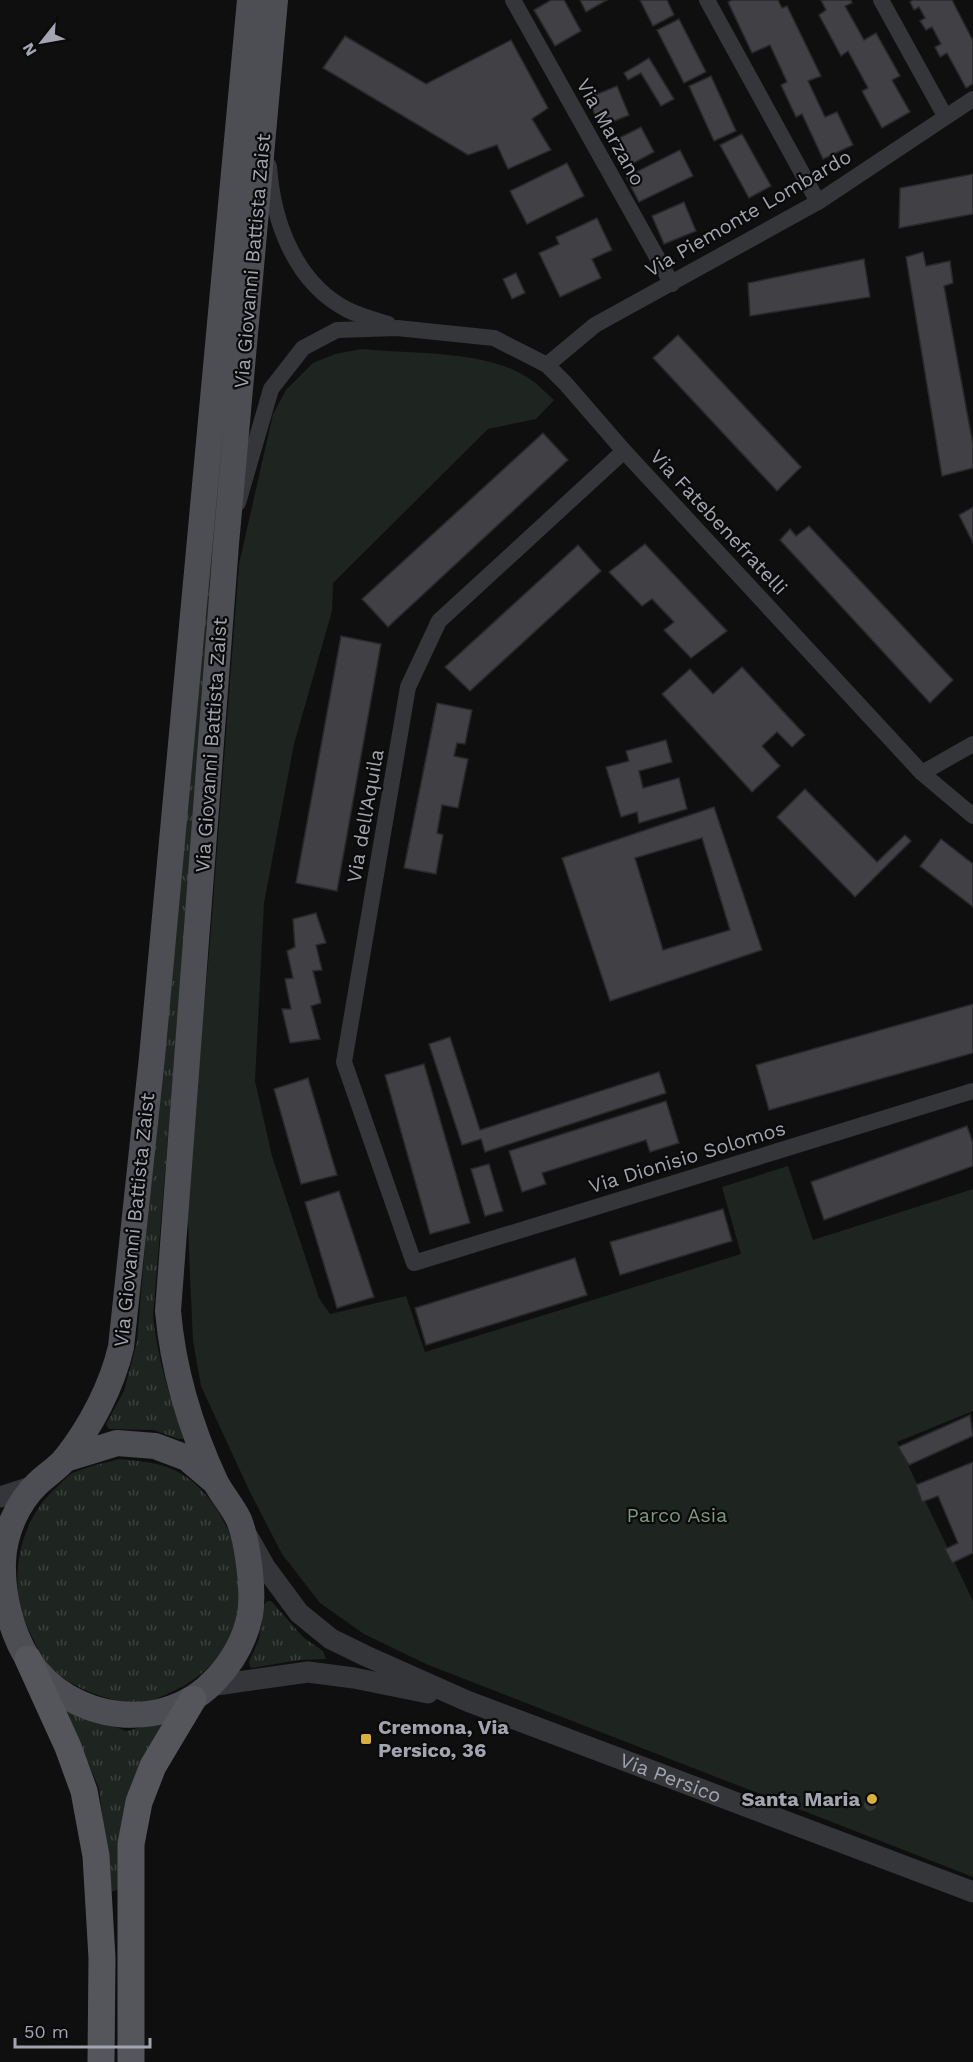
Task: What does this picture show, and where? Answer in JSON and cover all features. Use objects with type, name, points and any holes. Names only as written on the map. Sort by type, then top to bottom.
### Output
[{"type":"highway","name":"Via Giovanni Battista Zaist","points":[[28,1659],[84,1791],[96,1856],[102,1958],[101,2062]]},
{"type":"highway","name":"Via Giovanni Battista Zaist","points":[[131,2062],[131,1844],[139,1802],[153,1766],[201,1692]]},
{"type":"main road","name":"Via Giovanni Battista Zaist","points":[[250,0],[152,1057],[122,1347],[114,1376],[104,1397],[65,1459],[34,1486],[17,1508],[7,1539],[3,1562],[4,1609],[28,1659],[52,1687],[76,1702],[105,1713],[135,1716],[160,1713],[201,1692],[229,1665],[239,1648],[250,1614],[250,1570],[239,1521],[216,1483],[188,1411],[171,1353],[168,1311],[226,544],[275,0]]},
{"type":"main road","name":"Via Giovanni Battista Zaist","points":[[65,1459],[117,1443],[154,1446],[187,1458],[216,1483]]},
{"type":"street","name":"Via Marzano","points":[[513,0],[672,284]]},
{"type":"street","points":[[707,0],[818,202]]},
{"type":"street","points":[[881,0],[945,116]]},
{"type":"street","name":"Via Piemonte Lombardo","points":[[547,365],[595,325],[818,202],[973,99]]},
{"type":"street","name":"Via Fatebenefratelli","points":[[265,107],[270,187],[278,224],[299,264],[315,286],[348,310],[397,328]]},
{"type":"street","name":"Via Fatebenefratelli","points":[[226,544],[271,389],[286,366],[303,348],[337,330],[397,328],[494,338],[547,365],[922,772],[973,816]]},
{"type":"street","name":"Via dell'Aquila","points":[[414,1263],[344,1062],[408,687],[439,621],[624,451]]},
{"type":"street","points":[[922,772],[973,744]]},
{"type":"street","name":"Via Dionisio Solomos","points":[[414,1263],[973,1091]]},
{"type":"street","points":[[0,1497],[34,1486]]},
{"type":"street","name":"Via Persico","points":[[239,1521],[265,1568],[299,1613],[331,1639],[467,1701],[973,1892]]},
{"type":"street","name":"Via Persico","points":[[201,1692],[308,1672],[354,1678],[467,1701]]},
{"type":"green space","points":[[263,0],[153,1316],[165,1379],[186,1439],[178,1439],[154,1430],[109,1429],[106,1424],[124,1391],[137,1342],[207,499]]},
{"type":"green space","name":"Parco Asia","points":[[362,349],[468,357],[489,362],[525,376],[554,400],[536,419],[488,429],[333,583],[332,611],[294,744],[264,903],[255,1081],[272,1156],[319,1298],[330,1314],[406,1296],[425,1352],[741,1254],[722,1187],[788,1166],[813,1240],[973,1189],[973,1411],[897,1442],[973,1601],[973,1877],[426,1664],[364,1634],[320,1603],[282,1554],[249,1490],[201,1386],[193,1341],[187,1195],[210,941],[239,564],[273,414],[286,390],[313,363],[335,354]]},
{"type":"green space","points":[[119,1459],[165,1466],[196,1484],[221,1516],[237,1555],[240,1576],[241,1596],[234,1629],[228,1642],[212,1664],[178,1689],[139,1704],[94,1694],[74,1685],[57,1673],[37,1647],[22,1615],[18,1593],[19,1559],[28,1526],[36,1511],[46,1498],[73,1473]]},
{"type":"green space","points":[[267,1601],[271,1601],[304,1638],[323,1651],[326,1659],[300,1660],[251,1668],[249,1662],[259,1639],[264,1605]]},
{"type":"green space","points":[[64,1707],[126,1731],[175,1719],[119,1889],[111,1892],[99,1788]]},
{"type":"building","points":[[551,0],[564,0],[581,31],[555,46],[534,10]]},
{"type":"building","points":[[580,0],[607,0],[586,12]]},
{"type":"building","points":[[640,0],[667,0],[674,15],[653,26]]},
{"type":"building","points":[[732,0],[778,0],[782,8],[787,6],[821,76],[808,81],[825,117],[837,112],[853,145],[823,159],[802,114],[796,117],[781,85],[787,82],[770,45],[752,53],[728,2]]},
{"type":"building","points":[[821,0],[851,0],[852,3],[845,6],[864,40],[876,33],[900,76],[892,80],[910,112],[882,128],[862,91],[868,88],[848,51],[841,56],[819,15],[826,10]]},
{"type":"building","points":[[913,0],[952,0],[973,41],[973,84],[966,88],[947,53],[940,57],[935,47],[941,44],[932,27],[926,30],[920,21],[925,18],[919,7],[914,10],[910,2]]},
{"type":"building","points":[[679,19],[706,72],[684,83],[657,30]]},
{"type":"building","points":[[345,36],[426,84],[511,40],[548,108],[532,119],[551,150],[508,169],[497,145],[468,155],[323,68]]},
{"type":"building","points":[[649,58],[674,99],[661,106],[641,73],[628,80],[624,73]]},
{"type":"building","points":[[711,76],[736,131],[714,141],[689,86]]},
{"type":"building","points":[[617,86],[629,115],[600,127],[588,98]]},
{"type":"building","points":[[641,127],[654,152],[628,166],[615,140]]},
{"type":"building","points":[[742,134],[771,186],[749,198],[720,145]]},
{"type":"building","points":[[680,150],[693,176],[639,202],[626,177]]},
{"type":"building","points":[[567,163],[584,196],[527,224],[510,191]]},
{"type":"building","points":[[973,174],[973,214],[899,228],[900,188]]},
{"type":"building","points":[[684,202],[696,231],[664,244],[652,216]]},
{"type":"building","points":[[597,218],[612,250],[592,259],[601,278],[560,297],[539,253],[559,244],[556,237]]},
{"type":"building","points":[[923,252],[926,266],[950,261],[953,283],[944,286],[973,445],[973,468],[942,476],[906,257]]},
{"type":"building","points":[[864,259],[870,297],[750,316],[748,283]]},
{"type":"building","points":[[516,273],[525,293],[512,299],[503,279]]},
{"type":"building","points":[[678,335],[801,467],[777,491],[653,358]]},
{"type":"building","points":[[543,433],[568,460],[388,627],[362,599]]},
{"type":"building","points":[[973,507],[973,543],[959,515]]},
{"type":"building","points":[[809,526],[953,680],[930,703],[780,540],[790,529],[796,536]]},
{"type":"building","points":[[645,544],[727,631],[691,658],[664,630],[674,622],[652,599],[642,606],[609,572]]},
{"type":"building","points":[[578,545],[601,571],[470,691],[445,667]]},
{"type":"building","points":[[341,636],[381,644],[337,891],[296,883]]},
{"type":"building","points":[[742,667],[805,735],[792,747],[777,732],[762,746],[780,766],[752,792],[662,694],[690,669],[713,694]]},
{"type":"building","points":[[437,703],[472,710],[465,744],[457,743],[454,756],[468,759],[458,808],[442,805],[437,833],[443,835],[436,874],[404,868]]},
{"type":"building","points":[[666,740],[672,762],[639,771],[643,788],[679,778],[687,809],[639,823],[637,812],[621,817],[606,767],[629,761],[626,751]]},
{"type":"building","points":[[805,789],[877,862],[905,835],[911,841],[855,897],[777,817]]},
{"type":"building","points":[[714,807],[762,950],[610,1001],[562,858]],"holes":[[[702,838],[730,930],[663,950],[635,858]]]},
{"type":"building","points":[[941,839],[973,864],[973,907],[920,866]]},
{"type":"building","points":[[316,913],[326,943],[316,945],[322,970],[313,971],[321,1003],[311,1006],[320,1039],[290,1043],[282,1009],[291,1009],[285,979],[293,978],[287,951],[295,947],[293,919]]},
{"type":"building","points":[[973,1004],[973,1053],[769,1110],[756,1065]]},
{"type":"building","points":[[450,1037],[480,1130],[659,1072],[666,1093],[485,1152],[481,1139],[462,1145],[429,1044]]},
{"type":"building","points":[[424,1064],[470,1223],[430,1234],[385,1075]]},
{"type":"building","points":[[308,1078],[337,1175],[301,1184],[274,1089]]},
{"type":"building","points":[[666,1101],[679,1143],[650,1152],[646,1140],[542,1173],[546,1184],[522,1192],[509,1151]]},
{"type":"building","points":[[967,1126],[973,1143],[973,1166],[824,1220],[811,1182]]},
{"type":"building","points":[[489,1164],[503,1211],[485,1216],[471,1169]]},
{"type":"building","points":[[339,1191],[374,1297],[337,1308],[305,1202]]},
{"type":"building","points":[[723,1209],[732,1241],[620,1275],[610,1242]]},
{"type":"building","points":[[575,1258],[587,1295],[426,1345],[415,1308]]},
{"type":"building","points":[[970,1415],[973,1436],[909,1465],[898,1447]]},
{"type":"building","points":[[973,1462],[973,1553],[952,1563],[945,1549],[958,1543],[938,1496],[922,1502],[916,1485]]},
{"type":"place","name":"Cremona, Via Persico, 36","points":[[366,1739]]},
{"type":"place","name":"Santa Maria","points":[[872,1799]]}]
